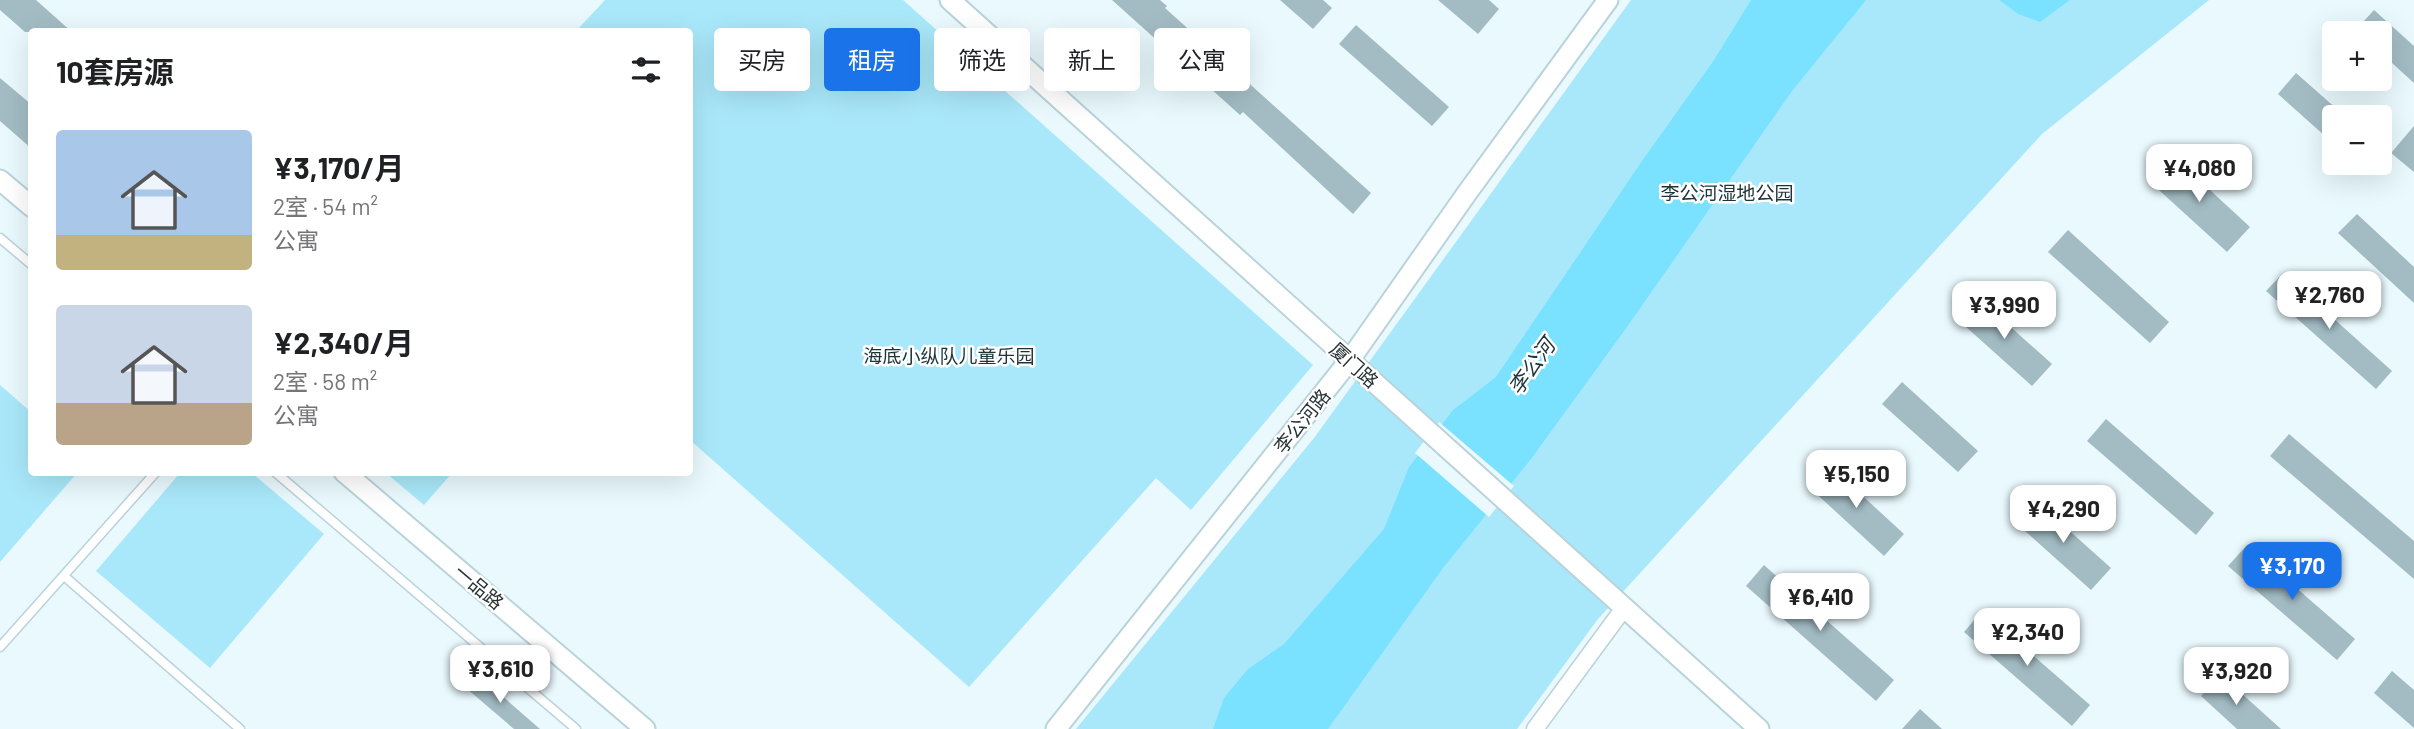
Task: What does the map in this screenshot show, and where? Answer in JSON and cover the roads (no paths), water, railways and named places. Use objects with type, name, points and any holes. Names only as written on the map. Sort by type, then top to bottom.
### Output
[{"type":"street","name":"厦门路","points":[[950,0],[1759,729]]},
{"type":"street","name":"李公河路","points":[[1056,729],[1349,361],[1608,0]]},
{"type":"street","points":[[0,180],[28,203]]},
{"type":"street","name":"一品路","points":[[349,476],[646,729]]},
{"type":"street","points":[[1535,729],[1624,608]]},
{"type":"lane","points":[[0,238],[28,262]]},
{"type":"lane","points":[[0,648],[152,476]]},
{"type":"lane","points":[[280,476],[573,728]]},
{"type":"lane","points":[[64,576],[240,729]]},
{"type":"water","name":"李公河","points":[[1751,0],[1866,0],[1792,91],[1531,459],[1443,568],[1328,729],[1213,729],[1224,698],[1248,669],[1284,644],[1384,529],[1409,467],[1453,410],[1496,377],[1644,158],[1714,60]]},
{"type":"water","points":[[1999,0],[2070,0],[2040,22],[2018,14]]},
{"type":"park label","name":"李公河湿地公园","points":[[1727,193]]},
{"type":"park label","name":"海底小纵队儿童乐园","points":[[949,356]]}]
